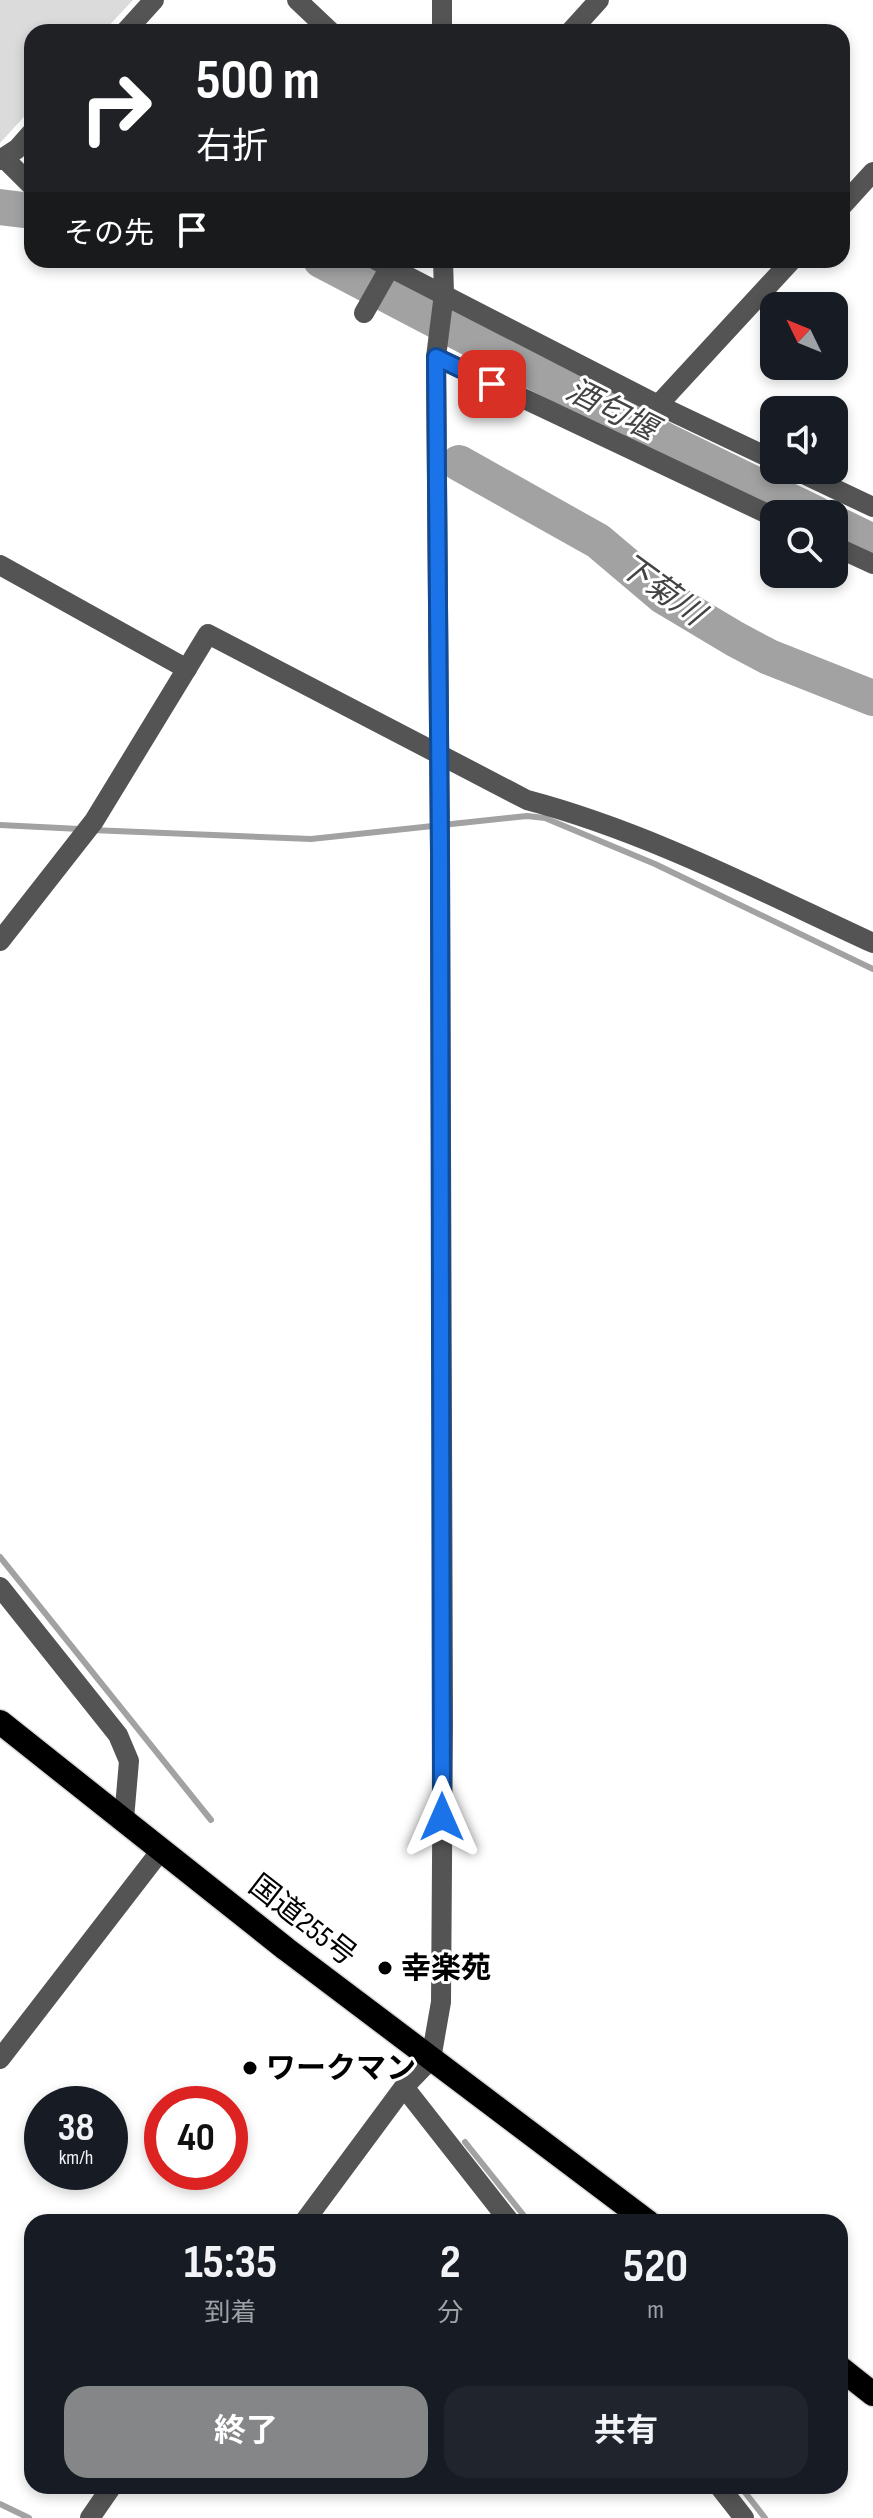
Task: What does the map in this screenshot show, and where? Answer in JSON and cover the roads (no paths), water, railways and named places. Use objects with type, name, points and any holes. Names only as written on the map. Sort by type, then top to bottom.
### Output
[{"type":"highway","name":"国道255号","points":[[0,1722],[286,1949],[637,2214]]},
{"type":"highway","points":[[848,2374],[873,2394]]},
{"type":"street","points":[[132,24],[154,0]]},
{"type":"street","points":[[297,0],[322,24]]},
{"type":"street","points":[[442,0],[442,24]]},
{"type":"street","points":[[577,24],[599,0]]},
{"type":"street","points":[[24,139],[2,159],[24,179]]},
{"type":"street","points":[[850,197],[873,172]]},
{"type":"street","points":[[364,313],[383,268]]},
{"type":"street","points":[[397,268],[658,405],[760,453]]},
{"type":"street","points":[[310,2214],[404,2087],[431,2059],[441,2002],[443,1724],[436,356],[444,295],[443,268]]},
{"type":"street","points":[[658,405],[785,268]]},
{"type":"street","points":[[436,356],[760,510]]},
{"type":"street","points":[[825,484],[873,507]]},
{"type":"street","points":[[848,552],[873,564]]},
{"type":"street","points":[[0,565],[187,669]]},
{"type":"street","points":[[0,941],[94,821],[208,634],[527,800],[565,810],[641,838],[873,943]]},
{"type":"street","points":[[0,1587],[118,1735],[129,1761],[124,1819]]},
{"type":"street","points":[[0,2059],[162,1849]]},
{"type":"street","points":[[404,2087],[504,2214]]},
{"type":"street","points":[[90,2518],[106,2494]]},
{"type":"street","points":[[725,2494],[744,2518]]},
{"type":"waterway","name":"酒匂堰","points":[[0,207],[24,210]]},
{"type":"waterway","name":"酒匂堰","points":[[336,268],[668,442],[787,500]]},
{"type":"waterway","name":"下菊川","points":[[459,463],[598,541],[663,596],[735,639],[769,657],[873,698]]},
{"type":"waterway","name":"酒匂堰","points":[[848,530],[873,542]]},
{"type":"waterway","points":[[91,830],[311,839],[527,816],[545,818],[655,864],[873,969]]},
{"type":"waterway","points":[[0,825],[80,829]]},
{"type":"waterway","points":[[0,1557],[211,1820]]},
{"type":"waterway","points":[[465,2142],[523,2214]]},
{"type":"waterway","points":[[746,2494],[765,2518]]},
{"type":"waterway","points":[[0,2504],[29,2518]]},
{"type":"place","name":"幸楽苑","points":[[385,1968]]},
{"type":"place","name":"ワークマン","points":[[250,2068]]}]
